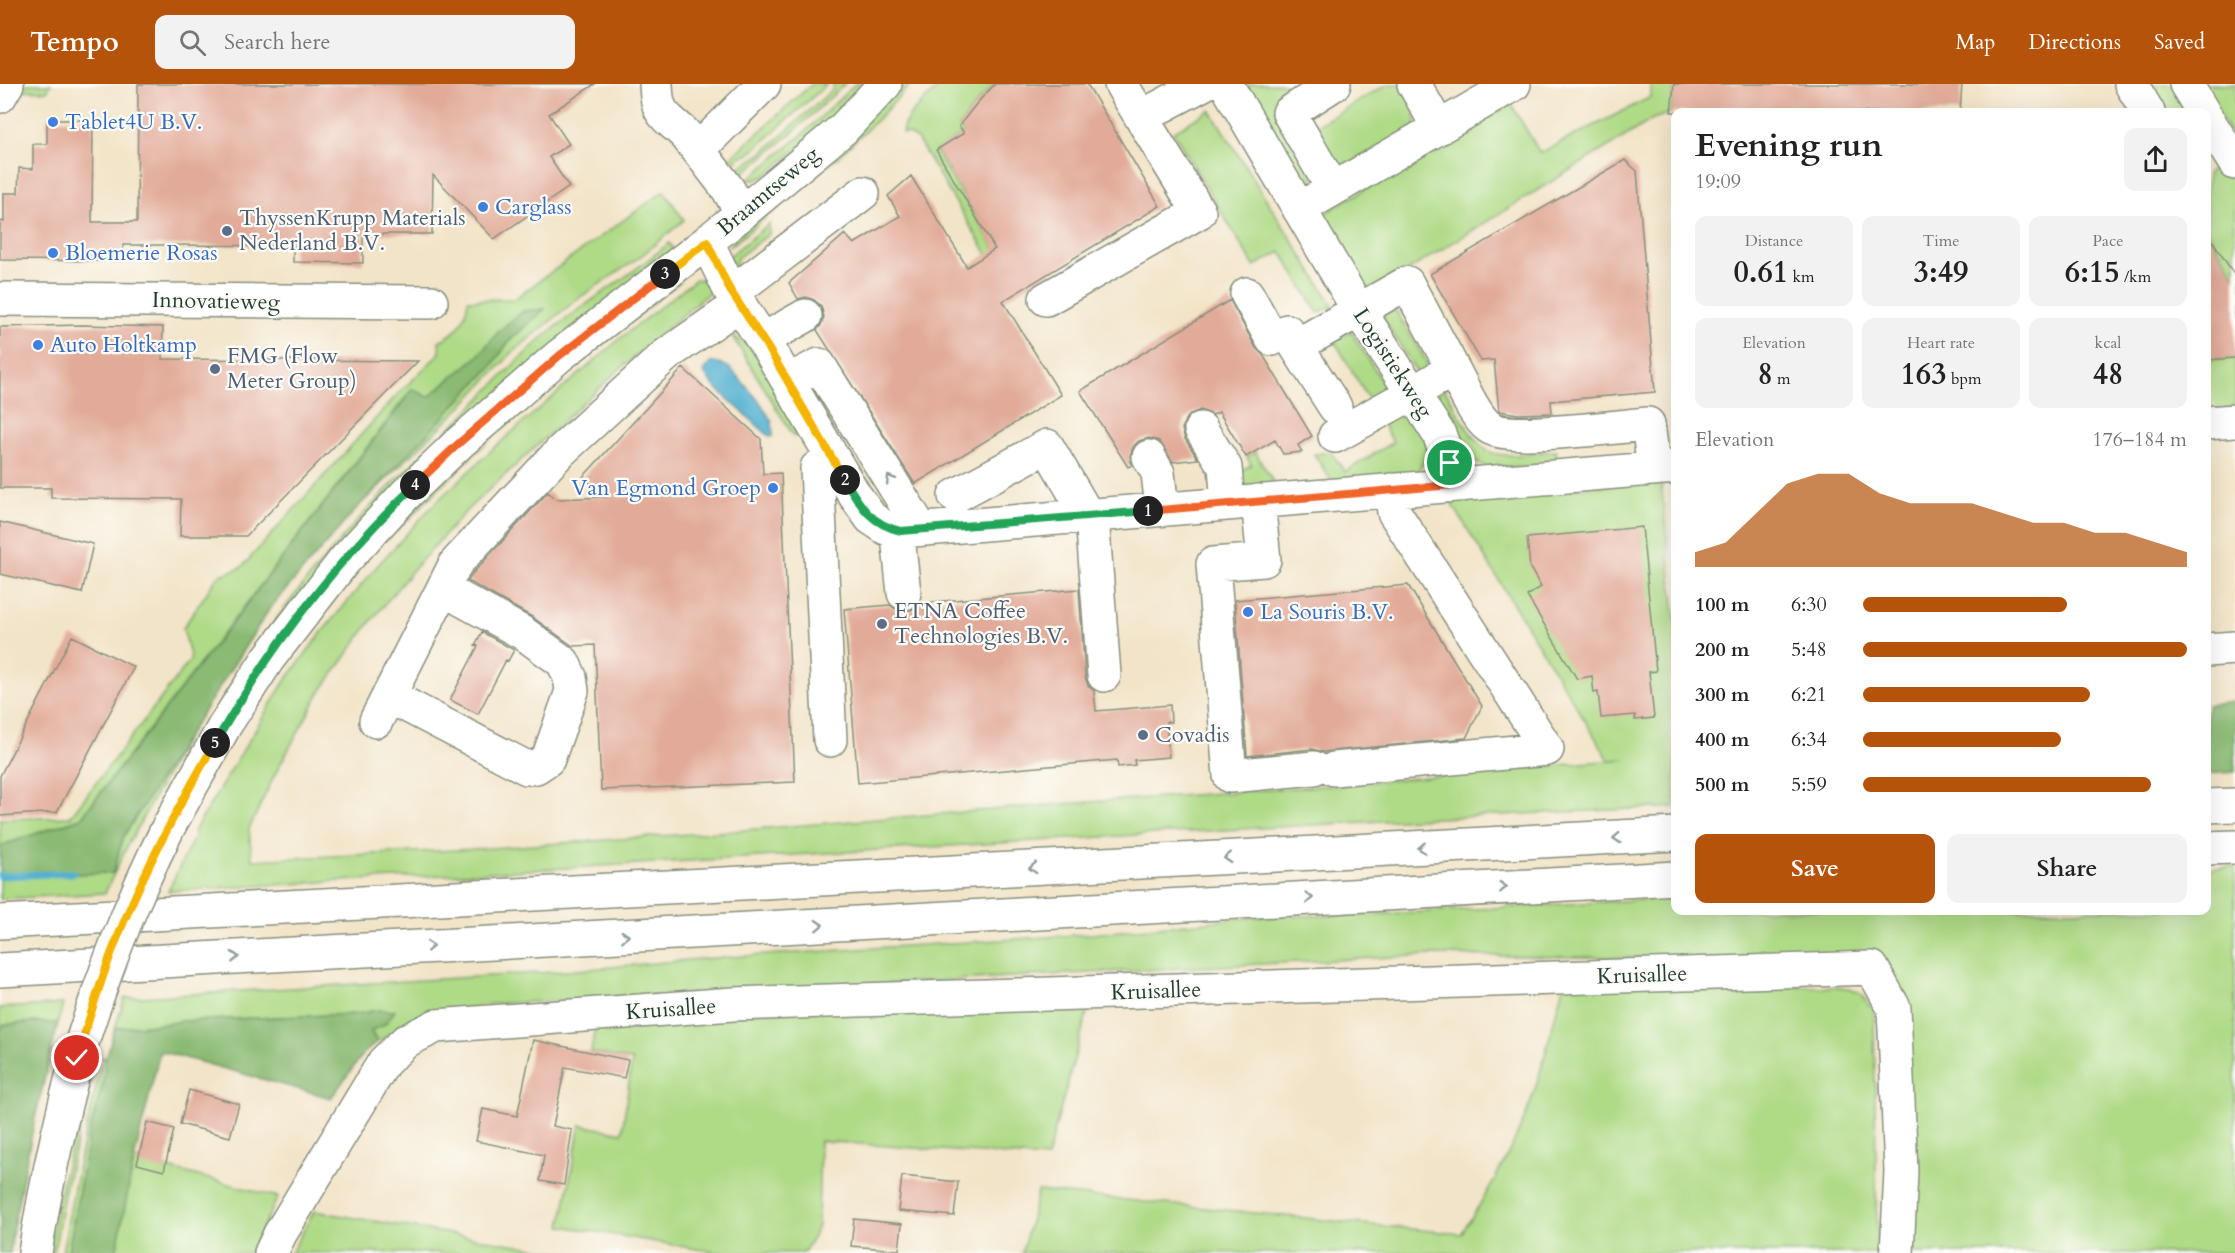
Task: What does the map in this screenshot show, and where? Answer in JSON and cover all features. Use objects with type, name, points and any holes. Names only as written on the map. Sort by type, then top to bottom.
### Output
[{"type":"main road","points":[[0,96],[7,84]]},
{"type":"main road","points":[[656,84],[657,97],[665,118],[698,150],[728,189],[741,212]]},
{"type":"main road","points":[[698,150],[764,84]]},
{"type":"main road","name":"Braamtseweg","points":[[35,1253],[53,1153],[77,1058],[114,946],[169,826],[225,725],[262,669],[344,561],[405,495],[559,356],[707,242],[843,129],[885,84]]},
{"type":"main road","points":[[1046,299],[1199,212],[1121,84]]},
{"type":"main road","points":[[1141,117],[1203,84]]},
{"type":"main road","name":"Logistiekweg","points":[[1226,84],[1358,309],[1438,434],[1450,463],[1452,485]]},
{"type":"main road","points":[[1333,189],[1289,113],[1334,84]]},
{"type":"main road","points":[[1414,84],[1439,128]]},
{"type":"main road","points":[[1299,209],[1514,84]]},
{"type":"main road","points":[[2130,84],[2145,108]]},
{"type":"main road","points":[[2186,84],[2199,108]]},
{"type":"main road","points":[[2211,129],[2235,163]]},
{"type":"main road","points":[[443,589],[523,633],[562,662],[570,677],[572,691],[548,759],[536,767],[527,768],[382,708],[456,562],[561,452],[666,354],[863,193]]},
{"type":"main road","points":[[707,242],[736,299],[788,381],[854,494],[871,518],[886,528],[911,530],[1665,468],[1648,424],[1561,432],[1499,432],[1488,427],[1478,414],[1407,283],[1296,346]]},
{"type":"main road","points":[[1247,294],[1272,339],[1287,331],[1335,422],[1413,393],[1453,369]]},
{"type":"main road","name":"Innovatieweg","points":[[0,299],[431,302]]},
{"type":"main road","points":[[763,340],[805,316]]},
{"type":"main road","points":[[788,381],[819,365],[911,530]]},
{"type":"main road","points":[[2211,423],[2235,421]]},
{"type":"main road","points":[[1201,429],[1225,467],[1243,503],[1264,560],[1213,564],[1230,776],[1547,749],[1394,512],[1391,490]]},
{"type":"main road","points":[[1561,432],[1566,476]]},
{"type":"main road","points":[[955,495],[1047,446],[1090,516],[1104,675]]},
{"type":"main road","points":[[1149,457],[1158,472],[1162,509]]},
{"type":"main road","points":[[830,740],[817,468],[832,458]]},
{"type":"main road","points":[[904,593],[899,546],[911,530]]},
{"type":"main road","points":[[2211,650],[2235,648]]},
{"type":"main road","points":[[2211,806],[2235,804]]},
{"type":"main road","points":[[0,922],[1671,834]]},
{"type":"main road","points":[[2211,848],[2235,847]]},
{"type":"main road","points":[[0,970],[1671,878]]},
{"type":"main road","points":[[0,990],[177,960]]},
{"type":"main road","name":"Kruisallee","points":[[270,1253],[384,1062],[406,1041],[435,1026],[733,1004],[1872,968],[1894,1008],[1901,1172],[1898,1253]]},
{"type":"green space","points":[[21,84],[51,84],[47,91],[17,90]]},
{"type":"green space","points":[[812,84],[827,84],[748,155],[741,156],[730,165],[726,162]]},
{"type":"green space","points":[[833,84],[845,84],[791,134],[743,173],[738,174],[734,171],[761,154],[833,89]]},
{"type":"green space","points":[[855,84],[868,84],[766,175],[756,180],[748,180],[805,132]]},
{"type":"green space","points":[[900,84],[911,84],[839,156],[730,247],[730,244]]},
{"type":"green space","points":[[942,84],[995,84],[959,126],[964,133],[936,151],[1019,288],[1011,293],[917,139],[902,133],[907,119]]},
{"type":"green space","points":[[1243,84],[1285,84],[1294,98],[1314,183],[1306,188]]},
{"type":"green space","points":[[1388,84],[1408,84],[1417,125],[1344,168],[1336,168],[1309,130]]},
{"type":"green space","points":[[1651,84],[1674,84],[1671,113],[1653,119],[1381,287],[1373,289],[1364,287],[1324,222],[1323,214],[1511,104],[1540,153],[1651,97]]},
{"type":"green space","points":[[2146,84],[2173,84],[2188,108],[2161,108]]},
{"type":"green space","points":[[2206,84],[2235,84],[2235,141],[2204,90]]},
{"type":"green space","points":[[1210,110],[1336,310],[1333,312],[1330,307],[1318,313],[1281,252],[1254,266],[1173,132]]},
{"type":"green space","points":[[2211,171],[2225,173],[2235,182],[2235,276],[2211,237]]},
{"type":"green space","points":[[664,191],[684,220],[640,257],[576,300],[513,352],[461,407],[358,507],[491,367],[510,340],[544,310],[500,330],[477,357],[428,398],[412,389],[81,818],[0,846],[0,819],[70,817],[191,659],[183,628],[218,576],[242,567],[396,396],[440,353],[439,341],[452,334],[460,325],[468,300],[514,299]]},
{"type":"green space","points":[[769,224],[769,234],[737,258],[736,266],[740,269],[740,277],[728,257]]},
{"type":"green space","points":[[669,243],[674,250],[485,404],[143,843],[141,842],[200,735],[244,666],[291,600],[354,525],[403,473],[542,338]]},
{"type":"green space","points":[[696,279],[710,285],[712,290],[620,369],[469,508],[411,572],[371,621],[319,694],[274,776],[249,829],[252,860],[477,849],[719,832],[1061,804],[1350,784],[1626,759],[1609,760],[1449,499],[1661,481],[1671,577],[1671,807],[1416,819],[168,891],[195,835],[193,833],[283,684],[322,632],[378,565],[436,502],[495,447],[623,336]]},
{"type":"green space","points":[[681,281],[569,370],[486,443],[388,539],[386,536],[515,409]]},
{"type":"green space","points":[[1394,308],[1434,374],[1422,381],[1382,316]]},
{"type":"green space","points":[[545,309],[510,340],[491,367],[358,507],[270,608],[123,837],[113,873],[0,875],[0,846],[81,818],[413,389],[428,397],[477,357],[500,330],[523,311]]},
{"type":"green space","points":[[1351,331],[1391,396],[1373,407],[1334,340]]},
{"type":"green space","points":[[733,337],[748,343],[799,426],[794,437]]},
{"type":"green space","points":[[2235,358],[2235,409],[2211,411],[2211,360]]},
{"type":"green space","points":[[1444,388],[1470,433],[1483,448],[1497,454],[1513,455],[1556,451],[1557,459],[1551,466],[1487,467],[1473,461],[1432,401]]},
{"type":"green space","points":[[1408,404],[1424,433],[1426,442],[1425,460],[1419,469],[1409,477],[1334,485],[1314,454],[1331,452],[1345,472],[1393,442],[1380,420]]},
{"type":"green space","points":[[1255,452],[1277,488],[1238,493],[1237,473],[1251,465],[1247,457]]},
{"type":"green space","points":[[2235,702],[2235,772],[2211,774],[2211,705]]},
{"type":"green space","points":[[185,740],[131,838],[105,893],[0,899],[0,875],[113,873],[123,837]]},
{"type":"green space","points":[[2235,867],[2235,1253],[1904,1253],[1901,1001],[1794,955],[1727,959],[1432,955],[493,1004],[419,1020],[377,1042],[371,1031],[379,1010],[357,1014],[182,1021],[115,1028],[125,998],[555,972],[700,959],[1092,934],[1253,917],[1365,915],[1671,898],[1671,915],[2211,915],[2211,869]]},
{"type":"green space","points":[[1565,980],[1850,988],[1860,993],[1874,1010],[1877,1253],[1022,1253],[1038,1191],[1461,1234],[1499,1171],[1530,1104]]},
{"type":"green space","points":[[1092,995],[1047,1158],[820,1141],[818,1225],[814,1237],[803,1253],[721,1253],[561,1226],[580,1125],[622,1133],[632,1060],[591,1052],[596,1021]]},
{"type":"green space","points":[[63,1004],[58,1023],[32,1022],[0,1033],[0,1008]]},
{"type":"green space","points":[[379,1010],[395,1011],[385,1024],[371,1031],[377,1042],[363,1054],[331,1098],[160,1051],[134,1159],[116,1253],[68,1253],[89,1134],[115,1028],[182,1021],[357,1014]]},
{"type":"green space","points":[[32,1022],[58,1023],[35,1118],[10,1253],[0,1253],[0,1033],[3,1025]]},
{"type":"green space","points":[[94,1054],[97,1055],[64,1194],[54,1253],[49,1253],[56,1207]]},
{"type":"green space","points":[[103,1057],[106,1058],[103,1083],[89,1134],[68,1253],[62,1253],[80,1156]]},
{"type":"green space","points":[[134,1159],[278,1197],[250,1253],[116,1253]]},
{"type":"green space","points":[[314,1211],[564,1253],[291,1253]]},
{"type":"water","points":[[710,363],[719,363],[730,368],[760,402],[772,422],[773,436],[770,437],[715,387],[703,372]]},
{"type":"building","points":[[138,84],[595,84],[549,114],[569,144],[549,157],[569,187],[494,239],[433,175],[432,234],[363,234],[363,263],[293,262],[293,246],[123,245],[123,261],[0,260],[0,221],[4,222],[4,193],[18,193],[19,168],[33,169],[33,144],[47,144],[47,120],[93,120],[92,222],[137,222]]},
{"type":"building","points":[[995,84],[1087,84],[1160,206],[1003,301],[1061,395],[915,484],[817,330],[824,317],[821,306],[806,297],[798,299],[789,283],[845,234],[854,244],[900,216],[888,196],[911,176],[967,267],[995,249],[936,150],[964,133],[959,126]]},
{"type":"building","points":[[1674,84],[1962,84],[1960,108],[1671,108]]},
{"type":"building","points":[[1625,160],[1637,171],[1655,392],[1551,401],[1552,413],[1518,414],[1499,411],[1494,360],[1481,361],[1430,274]]},
{"type":"building","points":[[2211,239],[2235,276],[2235,358],[2211,360]]},
{"type":"building","points":[[1230,300],[1256,348],[1263,355],[1312,436],[1298,445],[1302,452],[1283,454],[1275,440],[1246,457],[1219,412],[1213,415],[1200,410],[1185,420],[1182,429],[1185,439],[1198,459],[1173,462],[1159,441],[1149,438],[1139,441],[1133,447],[1130,456],[1132,465],[1128,467],[1080,391]]},
{"type":"building","points":[[82,325],[163,327],[162,359],[418,361],[246,536],[180,536],[181,499],[51,498],[51,488],[0,488],[0,327]]},
{"type":"building","points":[[683,368],[761,439],[763,474],[781,473],[795,782],[601,790],[595,645],[573,646],[532,617],[468,581],[548,492],[556,499],[606,497],[583,477]]},
{"type":"building","points":[[0,522],[93,544],[82,593],[0,574]]},
{"type":"building","points":[[1642,527],[1656,671],[1649,672],[1654,718],[1635,720],[1635,715],[1601,718],[1598,692],[1594,693],[1592,676],[1577,679],[1527,596],[1541,587],[1530,568],[1527,538]]},
{"type":"building","points":[[1408,585],[1482,706],[1466,738],[1323,752],[1312,749],[1247,756],[1235,600]]},
{"type":"building","points":[[1079,589],[1085,676],[1088,685],[1094,691],[1096,711],[1170,705],[1171,722],[1166,722],[1169,757],[1134,760],[1135,765],[1118,767],[1117,760],[858,783],[844,609],[890,605],[905,612],[920,603]]},
{"type":"building","points":[[482,632],[514,650],[508,661],[506,660],[478,714],[450,700],[478,646],[475,645]]},
{"type":"building","points":[[72,636],[134,667],[57,812],[0,816],[0,776]]},
{"type":"building","points":[[533,1040],[628,1060],[624,1078],[565,1067],[553,1126],[572,1130],[564,1185],[540,1181],[544,1155],[476,1141],[483,1109],[517,1116]]},
{"type":"building","points":[[189,1090],[239,1104],[230,1137],[180,1124]]},
{"type":"building","points":[[147,1122],[174,1129],[164,1171],[137,1164]]},
{"type":"building","points":[[902,1176],[958,1182],[954,1216],[898,1211]]},
{"type":"building","points":[[854,1219],[902,1224],[899,1250],[851,1246]]},
{"type":"waterway","points":[[0,876],[73,873]]},
{"type":"place","name":"Tablet4U B.V.","points":[[53,122]]},
{"type":"place","name":"Carglass","points":[[483,207]]},
{"type":"place","name":"ThyssenKrupp Materials Nederland B.V.","points":[[227,231]]},
{"type":"place","name":"Bloemerie Rosas","points":[[53,253]]},
{"type":"place","name":"Auto Holtkamp","points":[[38,345]]},
{"type":"place","name":"FMG (Flow Meter Group)","points":[[215,369]]},
{"type":"place","name":"Van Egmond Groep","points":[[773,488]]},
{"type":"place","name":"La Souris B.V.","points":[[1248,612]]},
{"type":"place","name":"ETNA Coffee Technologies B.V.","points":[[882,624]]},
{"type":"place","name":"Covadis","points":[[1143,735]]},
{"type":"route","points":[[77,1058],[114,946],[132,902],[169,826],[225,725],[268,659],[302,614],[344,561],[405,495],[458,444],[559,356],[707,242],[730,290],[770,351],[854,494],[871,518],[886,528],[901,531],[1452,485],[1450,463]]}]
